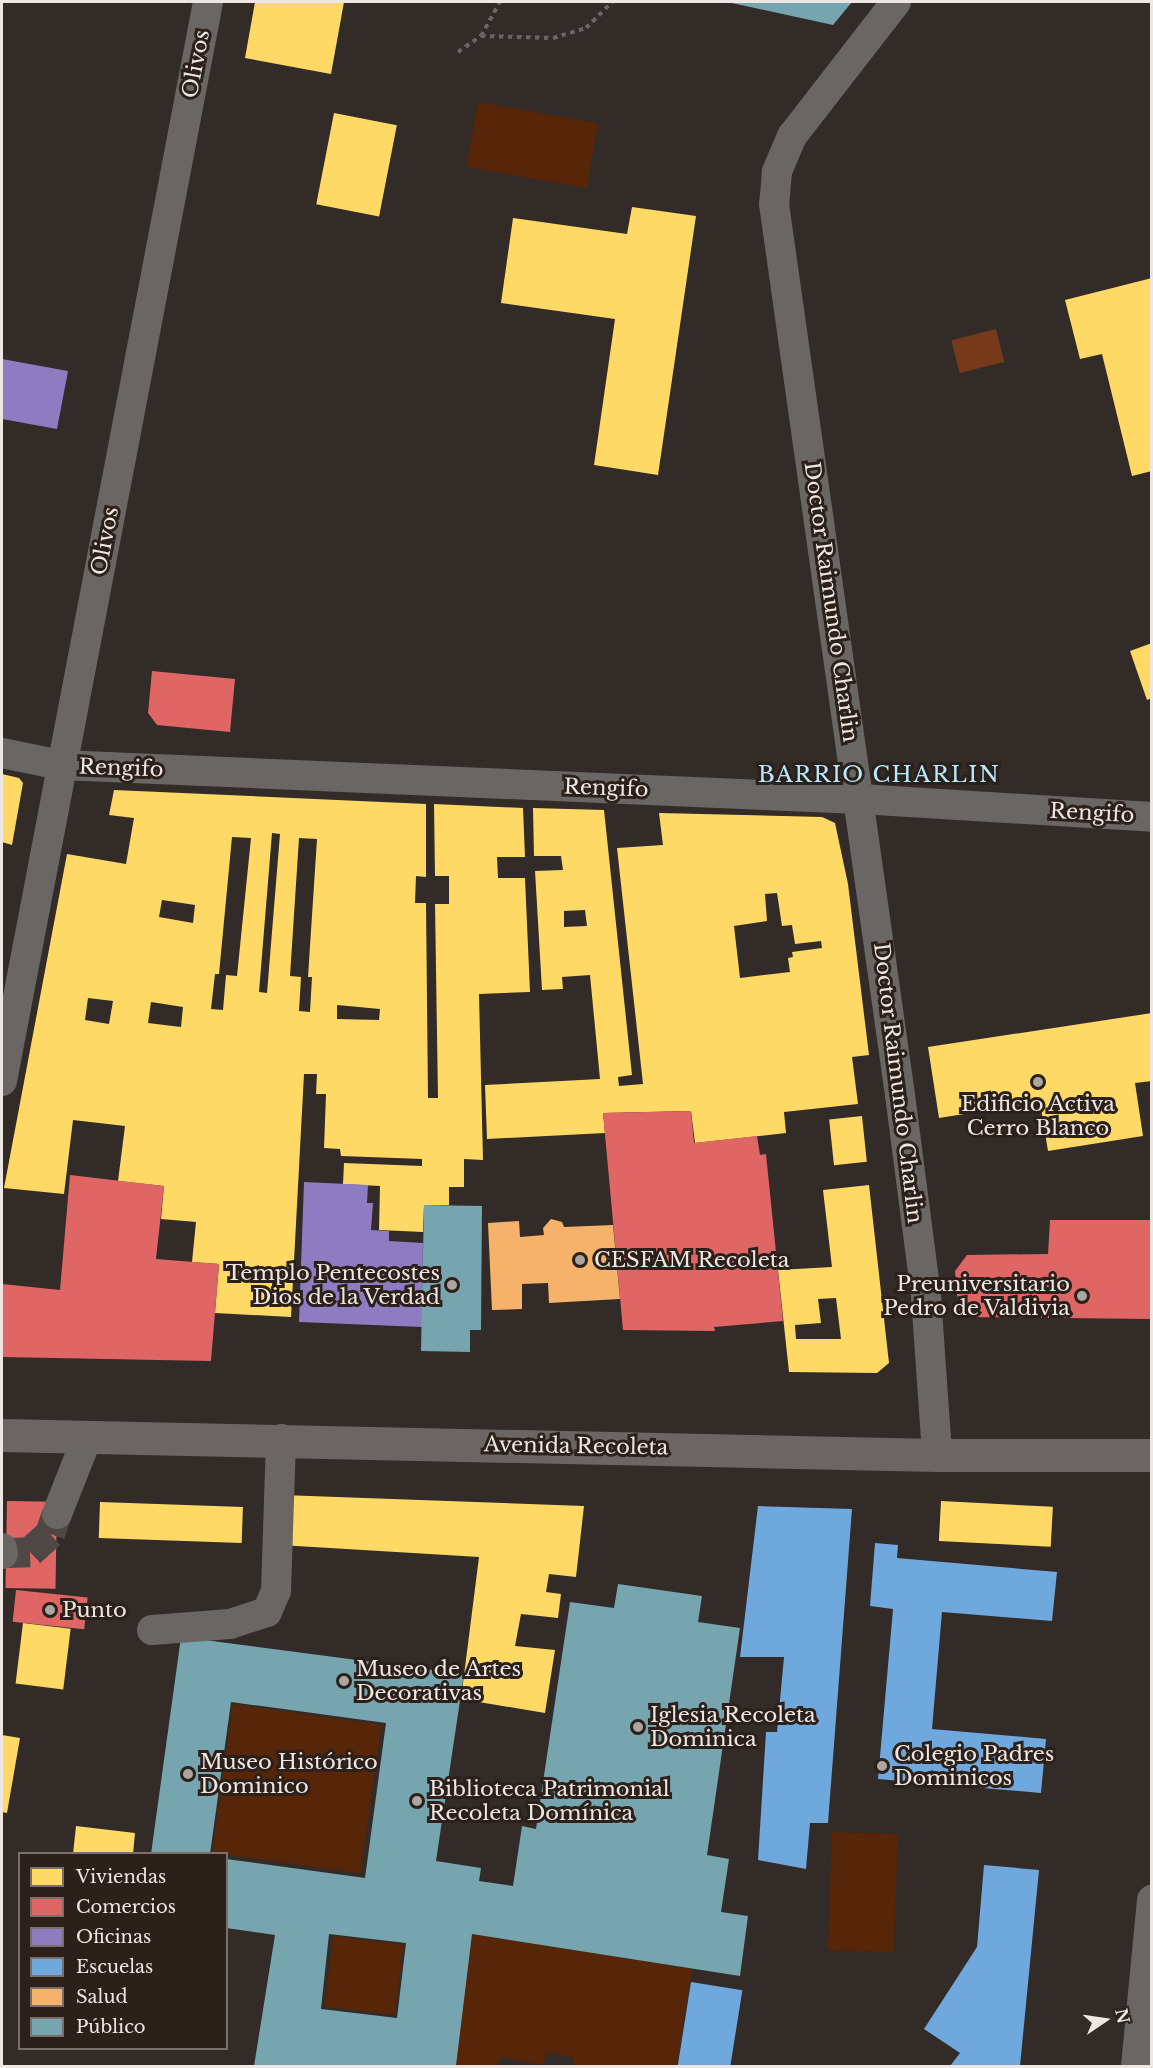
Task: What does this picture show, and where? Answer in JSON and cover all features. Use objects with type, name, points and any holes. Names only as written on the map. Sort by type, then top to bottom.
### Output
[{"type":"main road","name":"Avenida Recoleta","points":[[2,1435],[937,1455],[1152,1455]]},
{"type":"street","name":"Olivos","points":[[2,1081],[208,2]]},
{"type":"street","name":"Doctor Raimundo Charlin","points":[[896,2],[792,136],[774,188],[860,799],[926,1296],[937,1455]]},
{"type":"street","name":"Rengifo","points":[[2,753],[61,765],[860,799],[1152,817]]},
{"type":"street","points":[[57,1514],[87,1438]]},
{"type":"street","points":[[152,1630],[230,1624],[267,1612],[276,1591],[281,1440]]},
{"type":"street","points":[[1136,2067],[1148,1979],[1152,1900]]},
{"type":"path","points":[[458,52],[481,36],[500,2]]},
{"type":"path","points":[[481,36],[553,38],[586,27],[612,2]]},
{"type":"shaded area","points":[[478,102],[598,123],[587,188],[467,167]]},
{"type":"shaded area","points":[[996,329],[1004,362],[960,373],[951,340]]},
{"type":"shaded area","points":[[233,1704],[382,1725],[361,1873],[228,1855],[228,1852],[212,1852]]},
{"type":"shaded area","points":[[832,1832],[898,1834],[894,1952],[828,1950]]},
{"type":"shaded area","points":[[472,1934],[692,1969],[677,2066],[573,2066],[574,2058],[546,2053],[543,2065],[500,2057],[498,2066],[456,2066]]},
{"type":"shaded area","points":[[333,1936],[403,1945],[395,2015],[324,2006]]},
{"type":"building: Viviendas","points":[[255,2],[344,2],[331,74],[245,58]]},
{"type":"building: Viviendas","points":[[334,113],[397,125],[379,217],[316,204]]},
{"type":"building: Viviendas","points":[[632,207],[696,216],[658,475],[594,465],[615,319],[501,303],[513,218],[627,234]]},
{"type":"building: Viviendas","points":[[1152,278],[1152,471],[1132,476],[1102,354],[1080,359],[1065,300]]},
{"type":"building: Viviendas","points":[[1152,643],[1152,698],[1147,700],[1130,651]]},
{"type":"building: Viviendas","points":[[2,774],[19,778],[23,783],[12,845],[2,842]]},
{"type":"building: Viviendas","points":[[114,790],[426,804],[426,877],[416,876],[415,903],[426,903],[428,1098],[438,1098],[435,904],[449,904],[449,876],[435,876],[434,804],[523,808],[525,857],[497,857],[498,878],[525,878],[530,992],[479,994],[483,1160],[464,1159],[464,1187],[449,1187],[449,1205],[424,1205],[423,1232],[379,1230],[380,1186],[343,1184],[344,1163],[422,1166],[422,1159],[341,1156],[340,1149],[324,1148],[326,1094],[316,1094],[317,1074],[304,1074],[291,1317],[215,1313],[219,1264],[192,1262],[196,1222],[161,1219],[164,1186],[118,1181],[125,1126],[73,1120],[64,1194],[4,1188],[67,854],[126,864],[134,818],[109,815]],"holes":[[[272,833],[280,834],[267,993],[259,992]],[[232,837],[251,838],[237,976],[226,975],[223,1010],[211,1009],[215,974],[219,974]],[[299,838],[317,839],[308,977],[312,977],[310,1012],[299,1011],[301,977],[290,976]],[[162,900],[195,905],[193,923],[159,917]],[[88,998],[113,1001],[109,1024],[85,1020]],[[151,1002],[183,1007],[181,1027],[148,1023]],[[337,1005],[380,1009],[379,1020],[337,1019]]]},
{"type":"building: Viviendas","points":[[533,808],[604,810],[632,1075],[618,1077],[619,1086],[643,1084],[617,848],[663,845],[659,813],[822,817],[835,823],[848,884],[869,1055],[852,1057],[858,1104],[784,1112],[786,1133],[695,1143],[691,1111],[603,1113],[605,1133],[487,1139],[485,1085],[600,1079],[590,975],[562,977],[563,989],[542,990],[535,871],[563,870],[561,856],[534,856]],"holes":[[[777,893],[782,926],[792,925],[795,944],[821,941],[822,948],[792,952],[793,957],[788,958],[790,972],[740,978],[734,926],[767,921],[765,894]],[[585,910],[587,926],[564,927],[564,911]]]},
{"type":"building: Viviendas","name":"Edificio Activa Cerro Blanco","points":[[1152,1013],[1152,1081],[1135,1083],[1143,1136],[1048,1151],[1040,1102],[939,1118],[928,1047]]},
{"type":"building: Viviendas","points":[[862,1116],[867,1162],[834,1165],[829,1119]]},
{"type":"building: Viviendas","points":[[869,1185],[889,1363],[877,1373],[789,1372],[778,1270],[832,1267],[823,1190]],"holes":[[[836,1298],[841,1339],[796,1339],[795,1325],[821,1323],[818,1299]]]},
{"type":"building: Viviendas","points":[[282,1495],[584,1506],[576,1577],[549,1574],[546,1592],[561,1594],[558,1618],[521,1614],[515,1646],[555,1650],[545,1713],[461,1699],[479,1557],[280,1545]]},
{"type":"building: Viviendas","points":[[941,1501],[1053,1507],[1051,1547],[939,1541]]},
{"type":"building: Viviendas","points":[[100,1502],[243,1507],[242,1543],[99,1538]]},
{"type":"building: Viviendas","points":[[23,1623],[71,1629],[63,1689],[16,1684]]},
{"type":"building: Viviendas","points":[[2,1735],[20,1738],[7,1813],[2,1812]]},
{"type":"building: Viviendas","points":[[76,1826],[135,1833],[133,1852],[73,1852]]},
{"type":"building: Comercios","points":[[152,671],[235,679],[230,732],[157,725],[148,713]]},
{"type":"building: Comercios","points":[[691,1111],[694,1143],[757,1136],[760,1155],[766,1154],[783,1321],[714,1327],[715,1331],[623,1330],[603,1113]]},
{"type":"building: Comercios","points":[[70,1175],[164,1186],[156,1259],[219,1264],[211,1361],[2,1357],[2,1284],[60,1290]]},
{"type":"building: Comercios","points":[[1050,1220],[1152,1220],[1152,1319],[959,1317],[955,1271],[967,1255],[1048,1254]]},
{"type":"building: Comercios","points":[[7,1501],[57,1502],[55,1589],[5,1588]]},
{"type":"building: Comercios","name":"Punto","points":[[16,1590],[88,1598],[84,1629],[13,1622]]},
{"type":"building: Oficinas","points":[[2,359],[68,371],[57,429],[2,419]]},
{"type":"building: Oficinas","points":[[304,1182],[368,1185],[367,1203],[373,1203],[371,1230],[389,1231],[389,1241],[423,1243],[422,1327],[299,1322]]},
{"type":"building: Escuelas","points":[[758,1506],[852,1509],[828,1823],[810,1823],[806,1869],[758,1860],[766,1732],[777,1732],[784,1657],[740,1657]]},
{"type":"building: Escuelas","points":[[875,1543],[898,1545],[897,1558],[1057,1572],[1052,1621],[942,1612],[932,1729],[1046,1739],[1041,1793],[878,1779],[893,1609],[870,1606]]},
{"type":"building: Escuelas","points":[[984,1865],[1039,1870],[1020,2066],[950,2066],[960,2053],[924,2029],[977,1947]]},
{"type":"building: Escuelas","points":[[691,1982],[742,1990],[730,2066],[678,2066]]},
{"type":"building: Salud","points":[[551,1219],[562,1222],[564,1227],[613,1225],[620,1299],[549,1303],[548,1283],[522,1284],[522,1309],[492,1310],[488,1223],[519,1221],[520,1237],[544,1235],[543,1228]]},
{"type":"building: Público","points":[[727,2],[852,2],[833,25]]},
{"type":"building: Público","name":"Templo Pentecostes Dios de la Verdad","points":[[424,1205],[482,1206],[481,1330],[470,1330],[470,1352],[421,1351]]},
{"type":"building: Público","points":[[618,1584],[702,1596],[698,1622],[740,1628],[707,1855],[729,1859],[721,1912],[748,1916],[740,1976],[472,1934],[456,2066],[254,2066],[275,1935],[228,1928],[228,1859],[365,1878],[386,1723],[231,1702],[210,1852],[151,1852],[181,1637],[464,1674],[436,1861],[481,1868],[479,1881],[513,1886],[522,1826],[536,1829],[570,1602],[614,1608]],"holes":[[[329,1934],[406,1943],[397,2018],[321,2009]]]},
{"type":"tunnel","points":[[6,1553],[30,1552],[50,1534],[57,1514]]},
{"type":"place","name":"Edificio Activa Cerro Blanco","points":[[1038,1082]]},
{"type":"place","name":"CESFAM Recoleta","points":[[580,1260]]},
{"type":"place","name":"Templo Pentecostes Dios de la Verdad","points":[[452,1285]]},
{"type":"place","name":"Preuniversitario Pedro de Valdivia","points":[[1082,1296]]},
{"type":"place","name":"Punto","points":[[50,1610]]},
{"type":"place","name":"Museo de Artes Decorativas","points":[[344,1681]]},
{"type":"place","name":"Iglesia Recoleta Dominica","points":[[638,1727]]},
{"type":"place","name":"Colegio Padres Dominicos","points":[[882,1766]]},
{"type":"place","name":"Museo Histórico Dominico","points":[[188,1774]]},
{"type":"place","name":"Biblioteca Patrimonial Recoleta Domínica","points":[[417,1801]]},
{"type":"district","name":"BARRIO CHARLIN","points":[[879,775]]}]
